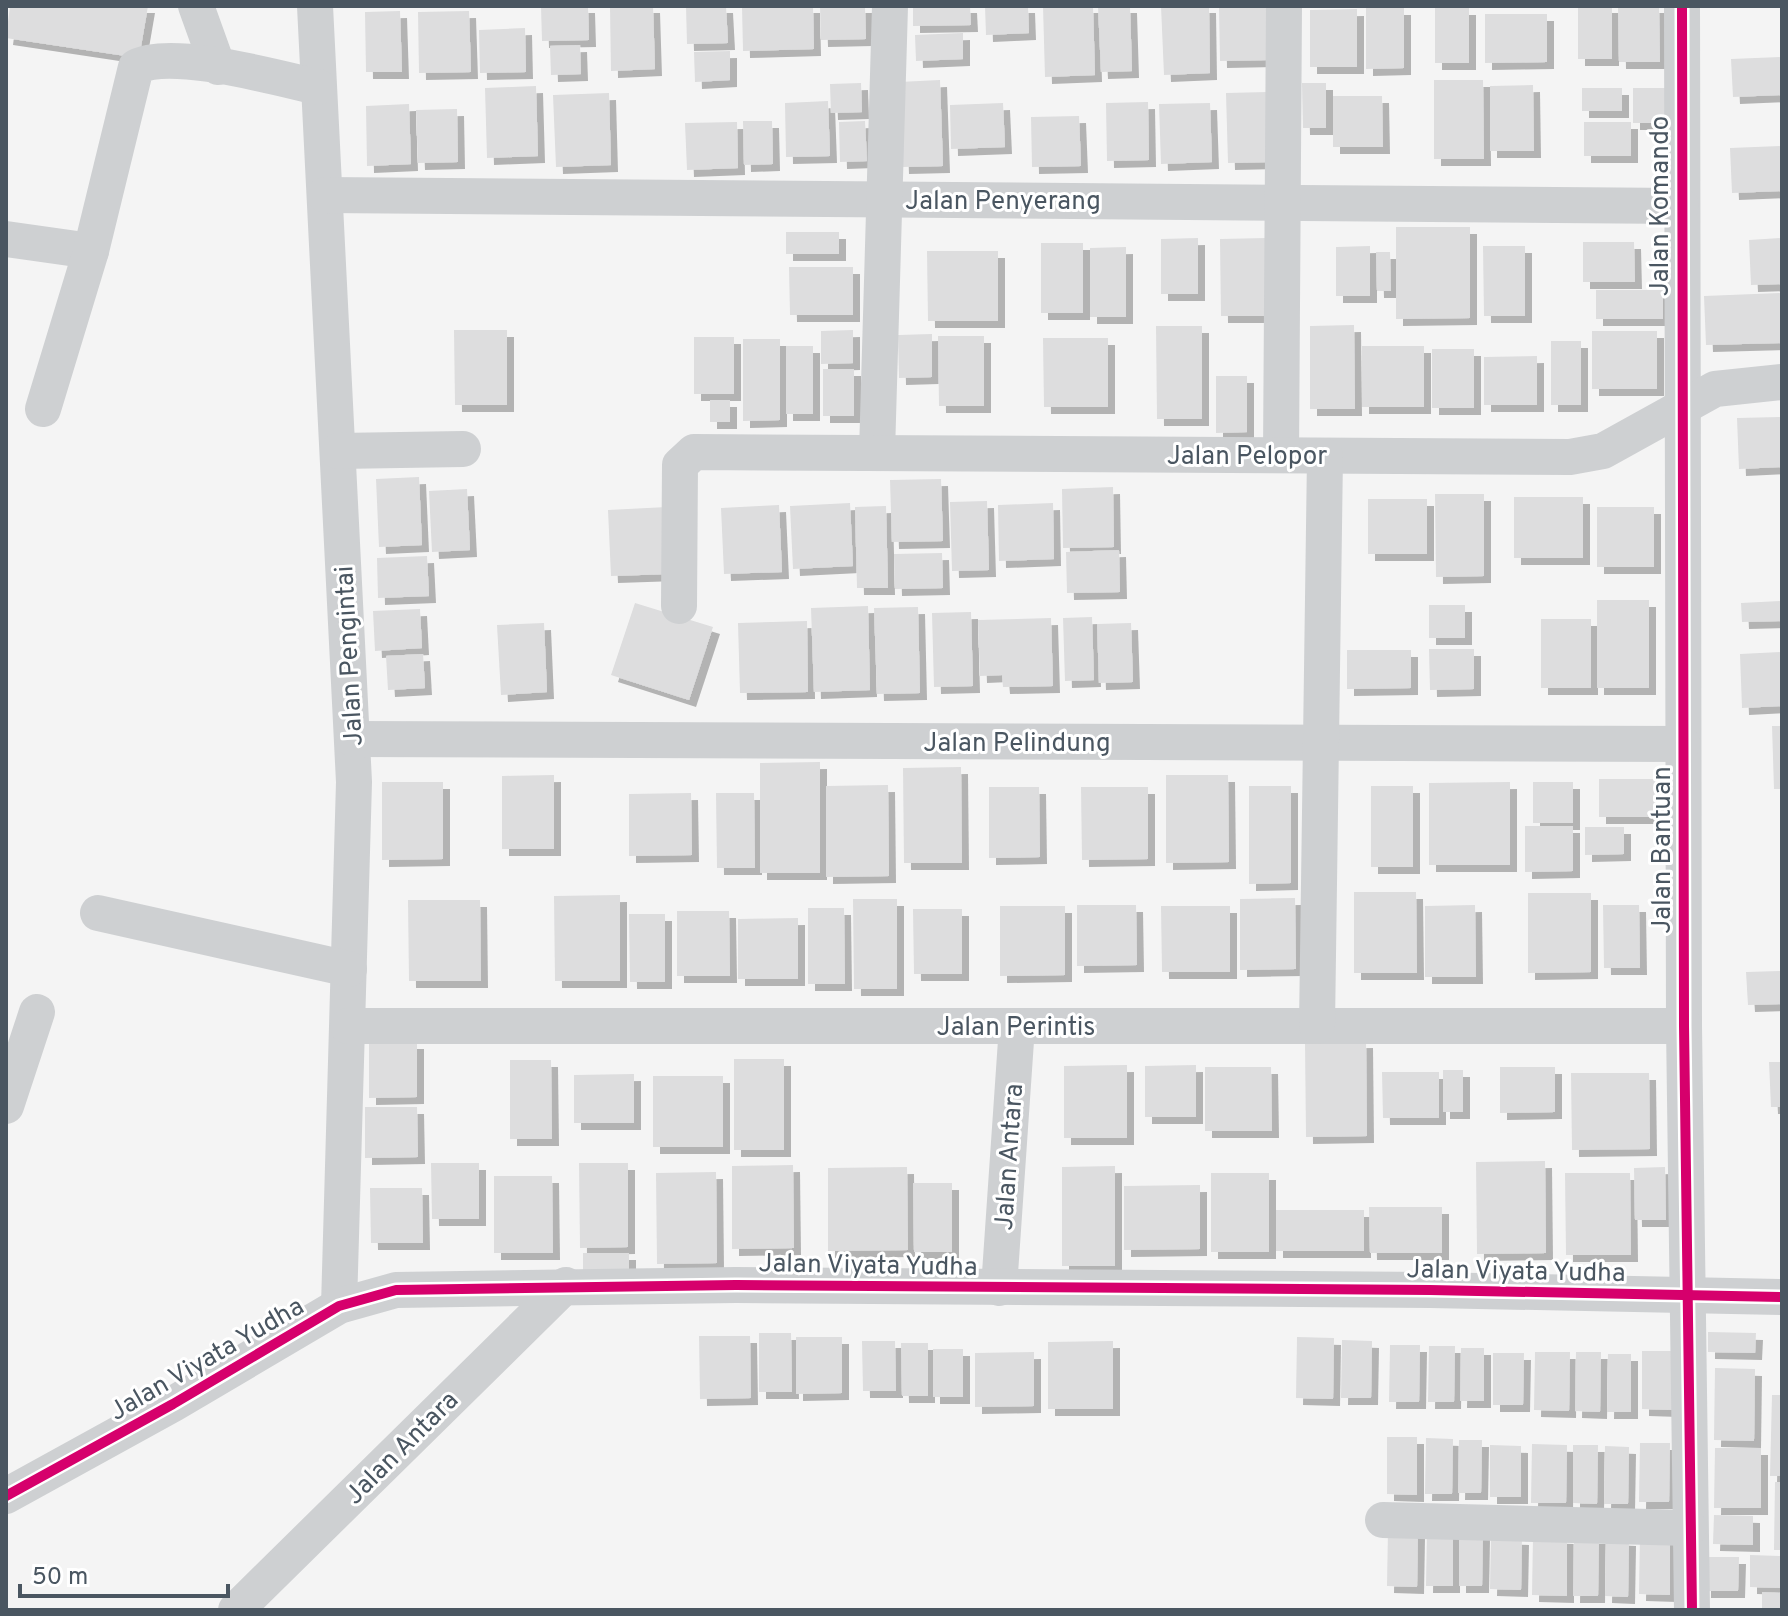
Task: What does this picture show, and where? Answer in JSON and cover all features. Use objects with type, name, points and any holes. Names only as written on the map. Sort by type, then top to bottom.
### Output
[{"type":"street","points":[[196,6],[218,67]]},
{"type":"street","name":"Jalan Pengintai","points":[[315,6],[353,739],[339,1306]]},
{"type":"street","points":[[877,453],[890,6]]},
{"type":"street","points":[[1281,455],[1284,6]]},
{"type":"street","name":"Jalan Komando","points":[[1681,405],[1682,6]]},
{"type":"street","points":[[43,409],[91,251],[136,67],[153,61],[218,67],[318,87]]},
{"type":"street","name":"Jalan Penyerang","points":[[325,195],[1681,206]]},
{"type":"street","points":[[6,239],[91,251]]},
{"type":"street","name":"Jalan Pelopor","points":[[679,606],[680,465],[694,452],[1570,457],[1603,451],[1681,405],[1715,389],[1782,382]]},
{"type":"street","name":"Jalan Bantuan","points":[[1681,405],[1686,1295],[1692,1610]]},
{"type":"street","points":[[338,451],[463,449]]},
{"type":"street","points":[[1317,1026],[1325,456]]},
{"type":"street","name":"Jalan Pelindung","points":[[353,739],[1682,744]]},
{"type":"street","points":[[98,913],[349,969]]},
{"type":"street","points":[[6,1106],[37,1012]]},
{"type":"street","name":"Jalan Perintis","points":[[348,1026],[1684,1026]]},
{"type":"street","name":"Jalan Antara","points":[[999,1288],[1017,1026]]},
{"type":"street","name":"Jalan Antara","points":[[236,1610],[566,1285]]},
{"type":"street","name":"Jalan Viyata Yudha","points":[[6,1496],[339,1306],[396,1290],[566,1285],[1782,1297]]},
{"type":"street","points":[[1383,1520],[1689,1528]]},
{"type":"building","points":[[10,6],[148,6],[139,58],[6,38]]},
{"type":"building","points":[[541,6],[588,6],[589,40],[542,41]]},
{"type":"building","points":[[610,6],[653,6],[655,69],[611,71]]},
{"type":"building","points":[[686,6],[726,6],[728,43],[687,44]]},
{"type":"building","points":[[742,6],[813,6],[814,49],[743,51]]},
{"type":"building","points":[[820,6],[865,6],[866,39],[821,40]]},
{"type":"building","points":[[913,6],[970,6],[971,25],[913,26]]},
{"type":"building","points":[[985,6],[1028,6],[1029,33],[986,35]]},
{"type":"building","points":[[1043,6],[1093,6],[1095,75],[1045,77]]},
{"type":"building","points":[[1098,6],[1130,6],[1132,71],[1101,72]]},
{"type":"building","points":[[1161,6],[1209,6],[1210,73],[1164,75]]},
{"type":"building","points":[[1219,6],[1266,6],[1268,60],[1220,61]]},
{"type":"building","points":[[1578,6],[1612,6],[1612,59],[1578,59]]},
{"type":"building","points":[[1618,6],[1659,6],[1660,62],[1619,62]]},
{"type":"building","points":[[1366,8],[1404,8],[1404,68],[1366,69]]},
{"type":"building","points":[[1435,8],[1469,8],[1469,63],[1435,63]]},
{"type":"building","points":[[1357,9],[1357,67],[1310,67],[1310,10]]},
{"type":"building","points":[[400,11],[402,72],[366,72],[365,12]]},
{"type":"building","points":[[469,11],[471,72],[419,73],[418,12]]},
{"type":"building","points":[[1485,14],[1547,14],[1547,62],[1485,63]]},
{"type":"building","points":[[525,28],[526,72],[480,73],[479,30]]},
{"type":"building","points":[[963,33],[963,59],[916,61],[915,35]]},
{"type":"building","points":[[580,45],[581,74],[551,75],[550,46]]},
{"type":"building","points":[[730,51],[730,80],[695,82],[694,52]]},
{"type":"building","points":[[1782,57],[1782,95],[1733,97],[1731,59]]},
{"type":"building","points":[[940,80],[943,166],[902,167],[899,82]]},
{"type":"building","points":[[1434,80],[1483,80],[1484,159],[1434,159]]},
{"type":"building","points":[[861,83],[862,112],[831,113],[830,84]]},
{"type":"building","points":[[1302,83],[1326,83],[1326,128],[1303,128]]},
{"type":"building","points":[[1533,85],[1534,151],[1490,151],[1490,86]]},
{"type":"building","points":[[536,86],[538,156],[487,158],[485,88]]},
{"type":"building","points":[[1582,88],[1622,88],[1622,111],[1582,111]]},
{"type":"building","points":[[1633,88],[1669,88],[1669,123],[1633,123]]},
{"type":"building","points":[[1268,92],[1270,162],[1228,163],[1226,93]]},
{"type":"building","points":[[609,93],[611,165],[556,167],[553,95]]},
{"type":"building","points":[[1333,96],[1382,96],[1383,147],[1333,147]]},
{"type":"building","points":[[828,101],[830,156],[786,157],[785,103]]},
{"type":"building","points":[[1148,102],[1149,160],[1107,161],[1106,103]]},
{"type":"building","points":[[1003,103],[1005,147],[951,149],[950,105]]},
{"type":"building","points":[[1210,103],[1212,162],[1161,164],[1159,104]]},
{"type":"building","points":[[409,104],[411,164],[367,166],[366,106]]},
{"type":"building","points":[[457,109],[458,162],[418,163],[416,110]]},
{"type":"building","points":[[1079,116],[1081,166],[1032,167],[1031,117]]},
{"type":"building","points":[[743,121],[772,121],[773,164],[744,165]]},
{"type":"building","points":[[865,121],[867,161],[840,162],[839,122]]},
{"type":"building","points":[[737,122],[738,168],[687,170],[685,123]]},
{"type":"building","points":[[1584,122],[1631,122],[1631,156],[1584,156]]},
{"type":"building","points":[[1782,146],[1782,191],[1732,193],[1730,148]]},
{"type":"building","points":[[1396,227],[1470,227],[1470,318],[1396,319]]},
{"type":"building","points":[[786,232],[839,232],[839,254],[786,254]]},
{"type":"building","points":[[1198,238],[1198,294],[1161,294],[1161,239]]},
{"type":"building","points":[[1267,238],[1267,316],[1221,316],[1220,239]]},
{"type":"building","points":[[1782,238],[1782,284],[1751,285],[1749,240]]},
{"type":"building","points":[[1583,242],[1634,242],[1635,282],[1583,282]]},
{"type":"building","points":[[1041,243],[1083,243],[1083,313],[1041,313]]},
{"type":"building","points":[[1370,246],[1370,296],[1336,296],[1336,247]]},
{"type":"building","points":[[1483,246],[1525,246],[1525,316],[1484,316]]},
{"type":"building","points":[[1126,247],[1126,317],[1090,317],[1090,248]]},
{"type":"building","points":[[927,251],[998,251],[998,321],[928,321]]},
{"type":"building","points":[[1376,252],[1390,252],[1391,291],[1377,291]]},
{"type":"building","points":[[789,267],[853,267],[853,315],[790,315]]},
{"type":"building","points":[[1596,290],[1663,290],[1663,319],[1596,319]]},
{"type":"building","points":[[1782,293],[1782,343],[1706,345],[1704,296]]},
{"type":"building","points":[[1354,325],[1355,409],[1310,409],[1310,326]]},
{"type":"building","points":[[1156,326],[1202,326],[1202,419],[1157,419]]},
{"type":"building","points":[[454,330],[507,330],[507,405],[455,405]]},
{"type":"building","points":[[853,330],[853,363],[821,364],[821,331]]},
{"type":"building","points":[[1592,331],[1657,331],[1657,389],[1592,389]]},
{"type":"building","points":[[932,334],[932,377],[899,378],[898,335]]},
{"type":"building","points":[[938,336],[984,336],[984,406],[939,406]]},
{"type":"building","points":[[694,337],[734,337],[734,394],[694,394]]},
{"type":"building","points":[[1043,338],[1108,338],[1108,407],[1044,407]]},
{"type":"building","points":[[743,339],[780,339],[780,420],[743,421]]},
{"type":"building","points":[[1551,341],[1581,341],[1581,405],[1551,405]]},
{"type":"building","points":[[786,346],[813,346],[813,414],[786,414]]},
{"type":"building","points":[[1362,346],[1424,346],[1424,407],[1362,407]]},
{"type":"building","points":[[1432,349],[1474,349],[1474,408],[1432,408]]},
{"type":"building","points":[[1537,356],[1537,405],[1484,405],[1484,357]]},
{"type":"building","points":[[823,369],[854,369],[854,416],[823,416]]},
{"type":"building","points":[[1216,376],[1247,376],[1247,432],[1216,433]]},
{"type":"building","points":[[710,400],[730,400],[730,422],[710,422]]},
{"type":"building","points":[[1782,417],[1782,467],[1739,469],[1737,418]]},
{"type":"building","points":[[419,477],[422,545],[379,547],[376,479]]},
{"type":"building","points":[[941,479],[943,541],[892,542],[890,480]]},
{"type":"building","points":[[1113,487],[1114,547],[1063,548],[1062,489]]},
{"type":"building","points":[[467,489],[470,550],[432,552],[429,491]]},
{"type":"building","points":[[1435,494],[1484,494],[1484,576],[1436,577]]},
{"type":"building","points":[[1514,497],[1583,497],[1583,558],[1514,558]]},
{"type":"building","points":[[1368,499],[1427,499],[1427,554],[1368,554]]},
{"type":"building","points":[[987,501],[989,570],[952,571],[950,502]]},
{"type":"building","points":[[850,503],[853,566],[793,569],[790,506]]},
{"type":"building","points":[[1053,503],[1054,559],[999,561],[998,505]]},
{"type":"building","points":[[779,505],[782,572],[724,574],[721,508]]},
{"type":"building","points":[[886,506],[888,588],[857,588],[855,507]]},
{"type":"building","points":[[667,507],[670,574],[611,576],[608,510]]},
{"type":"building","points":[[1597,507],[1654,507],[1654,567],[1597,567]]},
{"type":"building","points":[[1119,550],[1120,592],[1067,593],[1066,552]]},
{"type":"building","points":[[942,553],[943,588],[895,589],[894,554]]},
{"type":"building","points":[[427,556],[429,596],[378,598],[377,558]]},
{"type":"building","points":[[1597,600],[1649,600],[1649,688],[1597,688]]},
{"type":"building","points":[[1782,601],[1782,621],[1742,622],[1741,603]]},
{"type":"building","points":[[635,603],[713,627],[689,700],[611,675]]},
{"type":"building","points":[[1429,605],[1465,605],[1465,638],[1429,638]]},
{"type":"building","points":[[868,606],[870,690],[814,692],[811,608]]},
{"type":"building","points":[[918,607],[920,693],[877,694],[874,608]]},
{"type":"building","points":[[420,609],[422,648],[375,651],[373,611]]},
{"type":"building","points":[[971,612],[973,686],[934,687],[932,613]]},
{"type":"building","points":[[1092,617],[1094,680],[1065,681],[1063,618]]},
{"type":"building","points":[[1051,618],[1053,686],[1003,687],[1002,675],[980,676],[978,620]]},
{"type":"building","points":[[1541,619],[1591,619],[1591,688],[1541,688]]},
{"type":"building","points":[[807,621],[808,692],[740,693],[738,623]]},
{"type":"building","points":[[544,623],[547,692],[501,695],[497,625]]},
{"type":"building","points":[[1131,623],[1133,682],[1099,683],[1097,624]]},
{"type":"building","points":[[1429,649],[1474,649],[1474,689],[1430,690]]},
{"type":"building","points":[[1347,650],[1411,650],[1411,688],[1347,689]]},
{"type":"building","points":[[1782,652],[1782,706],[1742,708],[1740,654]]},
{"type":"building","points":[[423,654],[425,688],[388,690],[386,656]]},
{"type":"building","points":[[1772,726],[1782,726],[1782,789],[1774,789]]},
{"type":"building","points":[[820,762],[820,873],[760,873],[760,763]]},
{"type":"building","points":[[961,767],[962,863],[904,863],[903,768]]},
{"type":"building","points":[[554,775],[554,849],[502,849],[502,776]]},
{"type":"building","points":[[1166,775],[1228,775],[1229,862],[1166,863]]},
{"type":"building","points":[[1599,779],[1657,779],[1657,817],[1599,817]]},
{"type":"building","points":[[382,782],[443,782],[443,859],[382,860]]},
{"type":"building","points":[[1510,782],[1510,865],[1429,865],[1429,783]]},
{"type":"building","points":[[1533,782],[1573,782],[1573,823],[1533,823]]},
{"type":"building","points":[[888,785],[889,876],[826,877],[826,786]]},
{"type":"building","points":[[1249,786],[1291,786],[1291,883],[1249,884]]},
{"type":"building","points":[[1371,786],[1413,786],[1413,867],[1371,867]]},
{"type":"building","points":[[989,787],[1039,787],[1040,857],[989,858]]},
{"type":"building","points":[[1081,787],[1148,787],[1148,859],[1082,860]]},
{"type":"building","points":[[691,793],[692,855],[629,856],[629,794]]},
{"type":"building","points":[[716,793],[754,793],[755,868],[717,868]]},
{"type":"building","points":[[1525,826],[1573,826],[1573,871],[1525,872]]},
{"type":"building","points":[[1585,827],[1624,827],[1624,854],[1585,855]]},
{"type":"building","points":[[1354,892],[1416,892],[1417,973],[1354,973]]},
{"type":"building","points":[[1528,893],[1591,893],[1591,972],[1528,973]]},
{"type":"building","points":[[620,895],[620,981],[555,981],[554,896]]},
{"type":"building","points":[[1295,898],[1296,969],[1240,970],[1240,899]]},
{"type":"building","points":[[853,899],[897,899],[897,989],[854,989]]},
{"type":"building","points":[[408,900],[480,900],[481,981],[409,981]]},
{"type":"building","points":[[1077,905],[1136,905],[1137,965],[1077,966]]},
{"type":"building","points":[[1475,905],[1476,977],[1425,977],[1425,906]]},
{"type":"building","points":[[1603,905],[1639,905],[1640,968],[1604,968]]},
{"type":"building","points":[[1000,906],[1065,906],[1065,975],[1000,976]]},
{"type":"building","points":[[1161,906],[1230,906],[1230,972],[1162,972]]},
{"type":"building","points":[[808,908],[844,908],[845,984],[808,984]]},
{"type":"building","points":[[913,909],[962,909],[962,974],[914,974]]},
{"type":"building","points":[[677,911],[729,911],[730,976],[677,976]]},
{"type":"building","points":[[629,914],[665,914],[665,982],[630,982]]},
{"type":"building","points":[[798,918],[798,979],[738,979],[738,919]]},
{"type":"building","points":[[1782,971],[1782,1004],[1748,1005],[1746,972]]},
{"type":"building","points":[[1366,1041],[1367,1136],[1306,1137],[1305,1042]]},
{"type":"building","points":[[369,1042],[417,1042],[417,1097],[369,1098]]},
{"type":"building","points":[[734,1059],[784,1059],[784,1150],[734,1150]]},
{"type":"building","points":[[510,1060],[551,1060],[552,1139],[510,1139]]},
{"type":"building","points":[[1769,1062],[1782,1062],[1782,1107],[1771,1107]]},
{"type":"building","points":[[1127,1065],[1127,1138],[1064,1138],[1064,1066]]},
{"type":"building","points":[[1196,1065],[1196,1117],[1145,1117],[1145,1066]]},
{"type":"building","points":[[1205,1067],[1271,1067],[1272,1131],[1205,1131]]},
{"type":"building","points":[[1500,1067],[1555,1067],[1555,1112],[1500,1113]]},
{"type":"building","points":[[1443,1070],[1463,1070],[1463,1112],[1443,1112]]},
{"type":"building","points":[[1382,1072],[1439,1072],[1439,1118],[1383,1118]]},
{"type":"building","points":[[1571,1073],[1649,1073],[1650,1149],[1572,1150]]},
{"type":"building","points":[[634,1074],[634,1123],[574,1123],[574,1075]]},
{"type":"building","points":[[653,1076],[723,1076],[723,1147],[653,1147]]},
{"type":"building","points":[[365,1107],[417,1107],[418,1157],[365,1158]]},
{"type":"building","points":[[1545,1161],[1546,1253],[1477,1254],[1476,1162]]},
{"type":"building","points":[[431,1163],[479,1163],[479,1219],[432,1219]]},
{"type":"building","points":[[579,1163],[628,1163],[628,1247],[580,1248]]},
{"type":"building","points":[[793,1165],[794,1248],[732,1249],[732,1166]]},
{"type":"building","points":[[1115,1166],[1115,1266],[1062,1266],[1062,1167]]},
{"type":"building","points":[[907,1167],[908,1250],[828,1251],[828,1168]]},
{"type":"building","points":[[1665,1167],[1666,1220],[1635,1220],[1634,1168]]},
{"type":"building","points":[[716,1172],[717,1263],[657,1264],[656,1173]]},
{"type":"building","points":[[1211,1173],[1269,1173],[1269,1252],[1211,1252]]},
{"type":"building","points":[[1565,1173],[1630,1173],[1631,1255],[1566,1255]]},
{"type":"building","points":[[494,1176],[552,1176],[553,1253],[494,1253]]},
{"type":"building","points":[[913,1183],[952,1183],[952,1252],[914,1252]]},
{"type":"building","points":[[1200,1185],[1200,1249],[1124,1250],[1124,1186]]},
{"type":"building","points":[[370,1188],[422,1188],[423,1243],[371,1243]]},
{"type":"building","points":[[1369,1207],[1442,1207],[1442,1253],[1370,1253]]},
{"type":"building","points":[[1276,1210],[1364,1210],[1364,1251],[1276,1251]]},
{"type":"building","points":[[583,1253],[629,1253],[629,1279],[583,1279]]},
{"type":"building","points":[[1708,1332],[1756,1333],[1755,1353],[1708,1352]]},
{"type":"building","points":[[759,1333],[791,1333],[792,1392],[759,1392]]},
{"type":"building","points":[[699,1336],[750,1336],[751,1398],[700,1399]]},
{"type":"building","points":[[796,1337],[842,1337],[842,1393],[796,1394]]},
{"type":"building","points":[[1297,1337],[1334,1338],[1333,1399],[1296,1398]]},
{"type":"building","points":[[1342,1340],[1372,1341],[1371,1398],[1341,1398]]},
{"type":"building","points":[[862,1341],[895,1341],[896,1391],[863,1391]]},
{"type":"building","points":[[1113,1341],[1113,1409],[1048,1409],[1048,1342]]},
{"type":"building","points":[[901,1343],[928,1343],[928,1396],[902,1396]]},
{"type":"building","points":[[1390,1345],[1420,1345],[1419,1402],[1389,1402]]},
{"type":"building","points":[[1429,1346],[1455,1346],[1454,1402],[1428,1402]]},
{"type":"building","points":[[1461,1348],[1484,1348],[1484,1401],[1460,1401]]},
{"type":"building","points":[[933,1349],[963,1349],[963,1397],[933,1397]]},
{"type":"building","points":[[1642,1351],[1673,1351],[1672,1410],[1642,1409]]},
{"type":"building","points":[[1034,1352],[1034,1406],[975,1407],[975,1353]]},
{"type":"building","points":[[1535,1352],[1570,1352],[1569,1411],[1534,1410]]},
{"type":"building","points":[[1576,1352],[1601,1352],[1600,1412],[1575,1411]]},
{"type":"building","points":[[1493,1353],[1524,1353],[1523,1405],[1493,1405]]},
{"type":"building","points":[[1608,1354],[1631,1354],[1631,1412],[1607,1412]]},
{"type":"building","points":[[1715,1368],[1755,1369],[1754,1441],[1714,1440]]},
{"type":"building","points":[[1772,1395],[1782,1395],[1782,1476],[1770,1476]]},
{"type":"building","points":[[1387,1437],[1417,1437],[1417,1495],[1387,1494]]},
{"type":"building","points":[[1426,1438],[1453,1439],[1452,1494],[1425,1494]]},
{"type":"building","points":[[1459,1440],[1482,1440],[1481,1493],[1458,1493]]},
{"type":"building","points":[[1640,1443],[1670,1443],[1669,1502],[1639,1502]]},
{"type":"building","points":[[1532,1444],[1567,1445],[1566,1503],[1531,1503]]},
{"type":"building","points":[[1490,1445],[1521,1446],[1521,1497],[1490,1497]]},
{"type":"building","points":[[1573,1445],[1598,1445],[1597,1504],[1573,1503]]},
{"type":"building","points":[[1605,1446],[1629,1447],[1628,1504],[1604,1504]]},
{"type":"building","points":[[1715,1448],[1761,1448],[1761,1508],[1714,1508]]},
{"type":"building","points":[[1775,1482],[1782,1482],[1782,1550],[1774,1550]]},
{"type":"building","points":[[1714,1515],[1753,1516],[1753,1545],[1713,1544]]},
{"type":"building","points":[[1388,1529],[1418,1530],[1417,1587],[1387,1586]]},
{"type":"building","points":[[1427,1530],[1453,1530],[1453,1586],[1426,1586]]},
{"type":"building","points":[[1459,1532],[1483,1532],[1482,1586],[1459,1586]]},
{"type":"building","points":[[1640,1535],[1670,1535],[1670,1595],[1639,1594]]},
{"type":"building","points":[[1533,1536],[1567,1537],[1567,1596],[1532,1595]]},
{"type":"building","points":[[1491,1537],[1522,1538],[1521,1590],[1490,1589]]},
{"type":"building","points":[[1574,1537],[1599,1537],[1598,1596],[1573,1596]]},
{"type":"building","points":[[1606,1538],[1629,1539],[1628,1597],[1605,1596]]},
{"type":"building","points":[[1750,1555],[1782,1556],[1782,1588],[1750,1587]]},
{"type":"building","points":[[1704,1557],[1739,1557],[1738,1591],[1704,1591]]},
{"type":"building","points":[[1762,1592],[1782,1593],[1782,1610],[1762,1610]]},
{"type":"cycle path","points":[[1682,6],[1684,1026],[1692,1610]]},
{"type":"cycle path","points":[[6,1496],[173,1404],[339,1306],[396,1290],[736,1285],[1430,1290],[1782,1297]]}]
